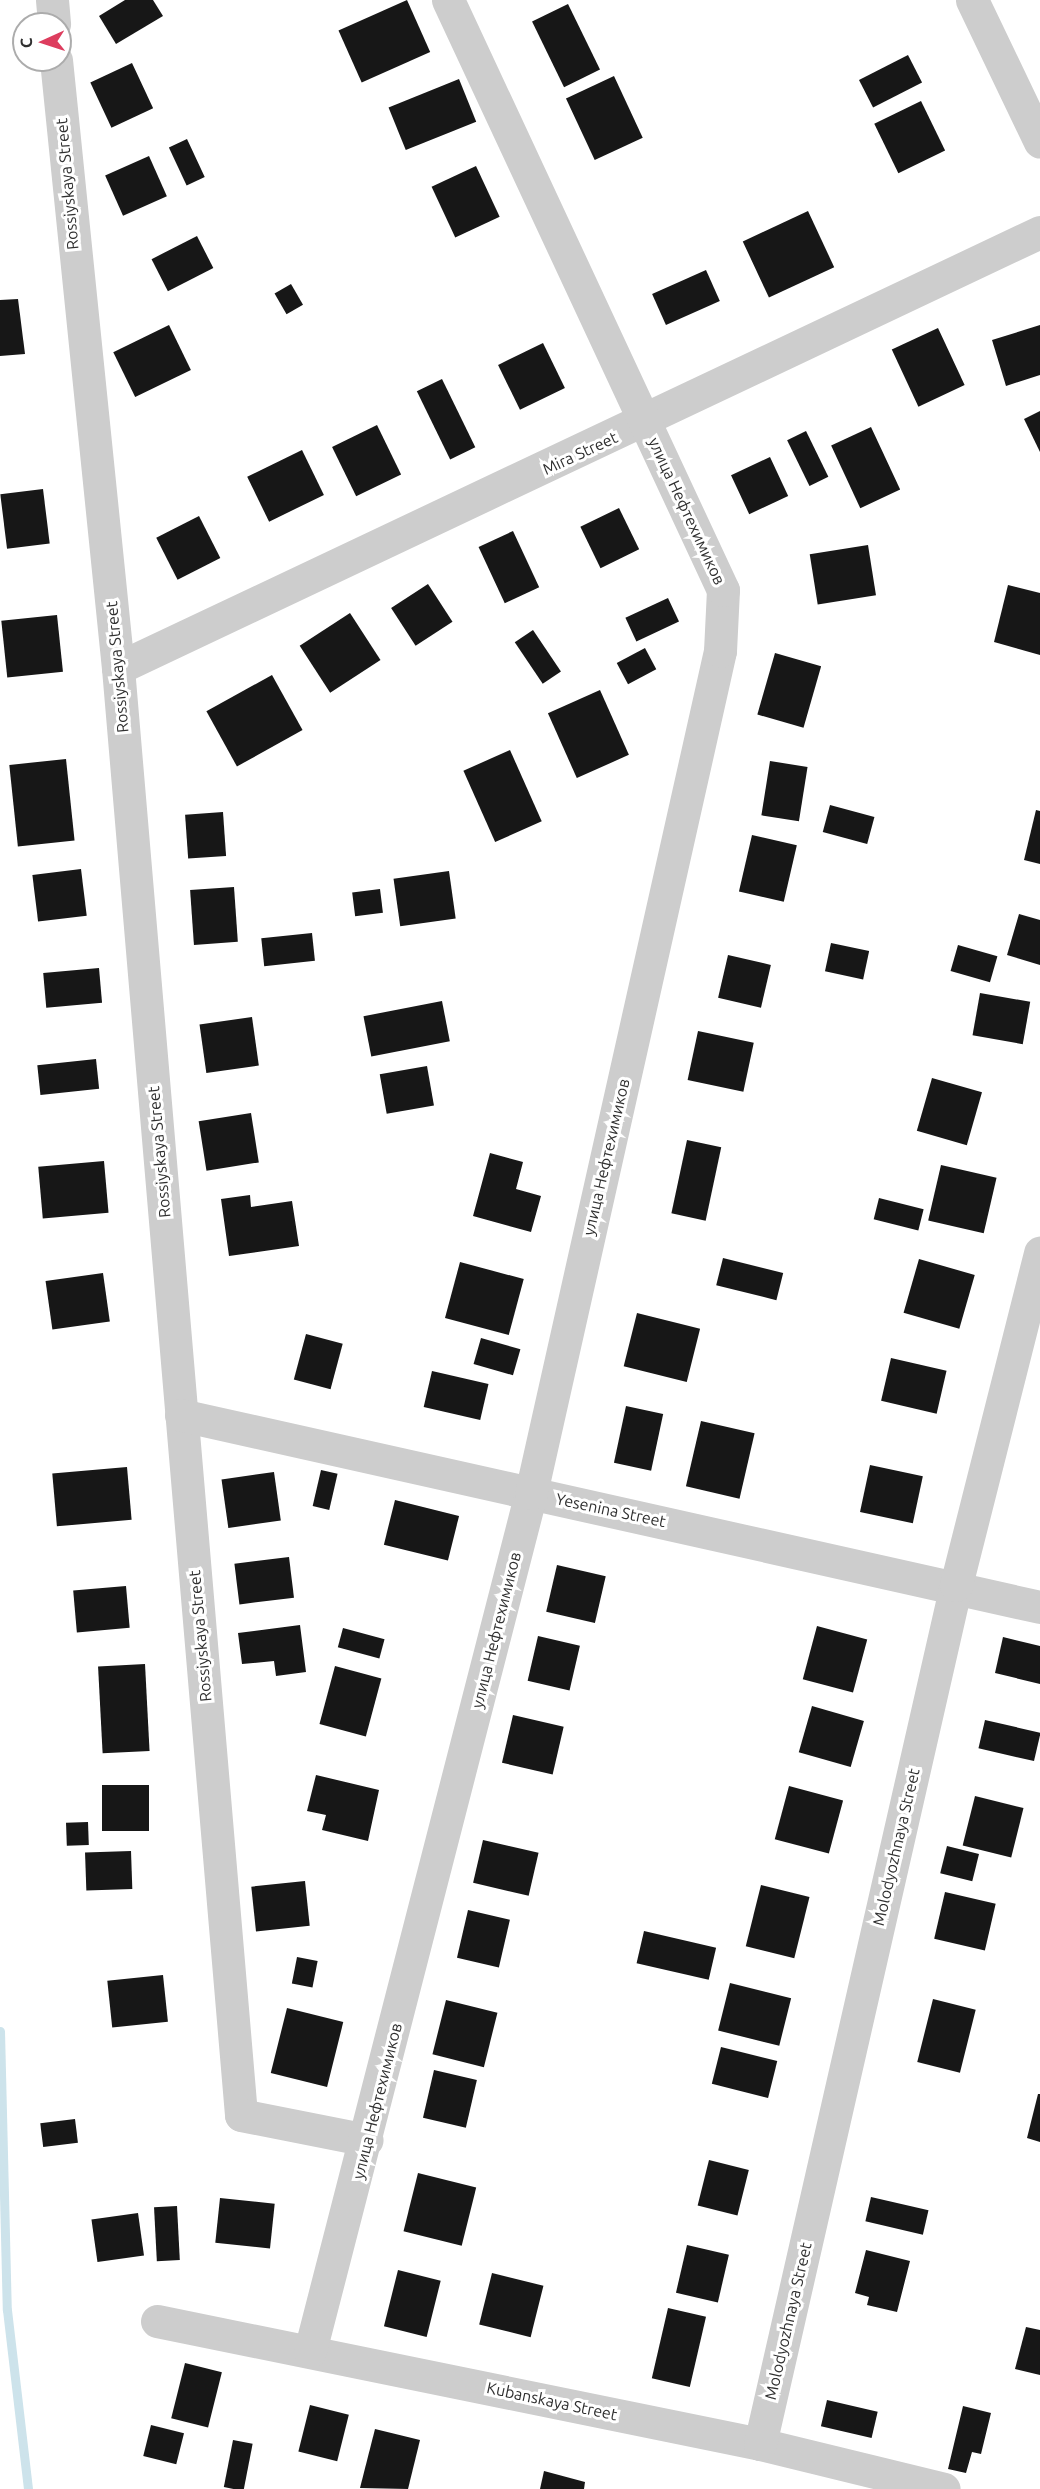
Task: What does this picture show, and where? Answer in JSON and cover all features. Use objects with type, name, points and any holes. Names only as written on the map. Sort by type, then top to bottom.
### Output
[{"type":"street","name":"улица Нефтехимиков","points":[[310,2351],[368,2140],[531,1493],[720,651],[723,590],[448,0]]},
{"type":"street","points":[[972,0],[1040,141]]},
{"type":"street","name":"Rossiyskaya Street","points":[[57,72],[118,668],[241,2115],[368,2140]]},
{"type":"street","name":"Mira Street","points":[[118,668],[646,423],[1040,232]]},
{"type":"street","name":"Molodyozhnaya Street","points":[[760,2444],[956,1585],[1040,1252]]},
{"type":"street","name":"Yesenina Street","points":[[181,1415],[956,1585],[1040,1607]]},
{"type":"street","name":"Kubanskaya Street","points":[[157,2321],[760,2444],[944,2489]]},
{"type":"building","points":[[125,0],[153,0],[163,16],[116,44],[99,16]]},
{"type":"building","points":[[407,0],[430,52],[362,83],[338,31]]},
{"type":"building","points":[[568,4],[600,70],[564,87],[532,22]]},
{"type":"building","points":[[908,55],[922,83],[873,108],[859,80]]},
{"type":"building","points":[[132,63],[153,108],[111,128],[90,82]]},
{"type":"building","points":[[614,76],[643,138],[595,160],[566,98]]},
{"type":"building","points":[[459,79],[476,122],[406,150],[389,107]]},
{"type":"building","points":[[921,101],[945,150],[898,173],[874,124]]},
{"type":"building","points":[[187,139],[205,177],[187,186],[169,147]]},
{"type":"building","points":[[149,156],[167,196],[123,216],[105,176]]},
{"type":"building","points":[[476,166],[500,217],[455,237],[432,187]]},
{"type":"building","points":[[808,211],[834,267],[769,298],[743,241]]},
{"type":"building","points":[[197,236],[213,268],[168,291],[152,259]]},
{"type":"building","points":[[706,270],[720,301],[666,325],[652,294]]},
{"type":"building","points":[[291,284],[303,305],[287,314],[275,294]]},
{"type":"building","points":[[18,299],[25,354],[0,356],[0,300]]},
{"type":"building","points":[[169,325],[191,370],[135,397],[113,352]]},
{"type":"building","points":[[1040,325],[1040,375],[1006,386],[992,340]]},
{"type":"building","points":[[938,328],[965,385],[918,407],[892,350]]},
{"type":"building","points":[[543,343],[565,388],[520,410],[498,365]]},
{"type":"building","points":[[442,379],[475,447],[450,460],[417,391]]},
{"type":"building","points":[[1040,411],[1040,452],[1024,419]]},
{"type":"building","points":[[377,425],[401,474],[356,496],[332,447]]},
{"type":"building","points":[[871,427],[900,490],[860,508],[831,446]]},
{"type":"building","points":[[806,431],[828,477],[809,486],[787,440]]},
{"type":"building","points":[[302,450],[324,495],[269,522],[247,477]]},
{"type":"building","points":[[770,457],[788,496],[749,514],[731,475]]},
{"type":"building","points":[[43,489],[50,544],[7,549],[0,494]]},
{"type":"building","points":[[619,508],[639,549],[601,568],[580,527]]},
{"type":"building","points":[[199,516],[220,558],[178,580],[156,538]]},
{"type":"building","points":[[513,531],[539,587],[505,603],[479,547]]},
{"type":"building","points":[[868,545],[876,595],[818,605],[810,554]]},
{"type":"building","points":[[428,584],[453,622],[416,646],[391,608]]},
{"type":"building","points":[[1008,585],[1040,593],[1040,655],[994,642]]},
{"type":"building","points":[[668,598],[679,622],[636,641],[625,618]]},
{"type":"building","points":[[350,613],[380,660],[330,693],[300,646]]},
{"type":"building","points":[[57,615],[63,672],[7,678],[1,621]]},
{"type":"building","points":[[533,630],[561,671],[543,684],[515,642]]},
{"type":"building","points":[[645,648],[656,669],[628,684],[617,663]]},
{"type":"building","points":[[775,653],[821,666],[803,728],[757,715]]},
{"type":"building","points":[[272,675],[303,730],[237,766],[206,711]]},
{"type":"building","points":[[600,690],[629,755],[577,778],[548,713]]},
{"type":"building","points":[[510,750],[542,821],[495,842],[463,771]]},
{"type":"building","points":[[66,759],[75,841],[18,847],[9,765]]},
{"type":"building","points":[[770,761],[808,767],[799,821],[761,815]]},
{"type":"building","points":[[830,805],[874,817],[867,844],[823,832]]},
{"type":"building","points":[[1036,810],[1040,811],[1040,864],[1024,860]]},
{"type":"building","points":[[223,812],[226,856],[188,859],[185,815]]},
{"type":"building","points":[[752,835],[797,845],[784,902],[739,892]]},
{"type":"building","points":[[81,869],[87,916],[38,922],[32,875]]},
{"type":"building","points":[[449,871],[456,919],[400,926],[394,879]]},
{"type":"building","points":[[234,887],[238,942],[194,945],[190,890]]},
{"type":"building","points":[[380,889],[383,913],[355,916],[352,892]]},
{"type":"building","points":[[1019,914],[1040,920],[1040,965],[1007,955]]},
{"type":"building","points":[[312,933],[315,961],[264,966],[261,938]]},
{"type":"building","points":[[831,943],[869,951],[863,979],[825,971]]},
{"type":"building","points":[[958,945],[997,956],[990,982],[951,971]]},
{"type":"building","points":[[728,955],[771,965],[761,1008],[718,998]]},
{"type":"building","points":[[99,968],[102,1003],[46,1008],[43,973]]},
{"type":"building","points":[[980,993],[1030,1002],[1023,1044],[973,1035]]},
{"type":"building","points":[[442,1001],[450,1041],[371,1057],[363,1016]]},
{"type":"building","points":[[252,1017],[259,1066],[206,1073],[200,1024]]},
{"type":"building","points":[[698,1031],[754,1043],[743,1092],[688,1080]]},
{"type":"building","points":[[96,1059],[99,1089],[40,1095],[37,1065]]},
{"type":"building","points":[[427,1066],[434,1105],[387,1114],[380,1074]]},
{"type":"building","points":[[932,1078],[982,1092],[967,1145],[917,1131]]},
{"type":"building","points":[[251,1113],[259,1162],[206,1171],[199,1121]]},
{"type":"building","points":[[687,1140],[721,1147],[706,1221],[671,1213]]},
{"type":"building","points":[[490,1153],[523,1162],[516,1189],[541,1196],[531,1232],[473,1216]]},
{"type":"building","points":[[104,1161],[109,1213],[43,1219],[38,1167]]},
{"type":"building","points":[[941,1165],[997,1178],[984,1233],[928,1221]]},
{"type":"building","points":[[250,1195],[251,1207],[292,1201],[299,1246],[229,1256],[221,1199]]},
{"type":"building","points":[[879,1198],[924,1209],[918,1230],[874,1219]]},
{"type":"building","points":[[723,1258],[783,1273],[776,1300],[716,1285]]},
{"type":"building","points":[[919,1259],[975,1275],[959,1329],[904,1313]]},
{"type":"building","points":[[460,1262],[524,1279],[509,1335],[445,1318]]},
{"type":"building","points":[[103,1273],[110,1322],[52,1330],[46,1281]]},
{"type":"building","points":[[637,1313],[700,1329],[687,1382],[624,1366]]},
{"type":"building","points":[[306,1334],[343,1344],[331,1389],[294,1379]]},
{"type":"building","points":[[481,1338],[520,1349],[513,1375],[474,1364]]},
{"type":"building","points":[[891,1358],[947,1371],[937,1414],[881,1401]]},
{"type":"building","points":[[432,1371],[489,1384],[480,1420],[424,1407]]},
{"type":"building","points":[[626,1406],[663,1414],[651,1471],[614,1463]]},
{"type":"building","points":[[701,1421],[755,1433],[740,1499],[686,1486]]},
{"type":"building","points":[[870,1465],[923,1476],[913,1523],[860,1512]]},
{"type":"building","points":[[127,1467],[132,1520],[57,1526],[52,1474]]},
{"type":"building","points":[[321,1470],[338,1474],[329,1510],[313,1506]]},
{"type":"building","points":[[274,1472],[281,1521],[228,1528],[222,1479]]},
{"type":"building","points":[[395,1500],[459,1516],[448,1561],[384,1545]]},
{"type":"building","points":[[289,1557],[294,1598],[239,1604],[234,1564]]},
{"type":"building","points":[[557,1565],[606,1576],[595,1623],[546,1612]]},
{"type":"building","points":[[126,1586],[130,1628],[77,1632],[73,1591]]},
{"type":"building","points":[[300,1625],[306,1672],[276,1676],[274,1661],[242,1664],[238,1633]]},
{"type":"building","points":[[817,1626],[867,1639],[853,1693],[803,1679]]},
{"type":"building","points":[[343,1628],[385,1639],[379,1658],[338,1647]]},
{"type":"building","points":[[538,1636],[580,1646],[570,1690],[528,1681]]},
{"type":"building","points":[[1003,1637],[1040,1646],[1040,1684],[995,1673]]},
{"type":"building","points":[[145,1664],[150,1751],[103,1753],[98,1666]]},
{"type":"building","points":[[335,1666],[381,1678],[366,1736],[319,1724]]},
{"type":"building","points":[[812,1706],[864,1721],[851,1767],[799,1752]]},
{"type":"building","points":[[513,1715],[564,1727],[553,1774],[502,1763]]},
{"type":"building","points":[[985,1720],[1040,1733],[1034,1761],[978,1748]]},
{"type":"building","points":[[316,1775],[379,1790],[368,1841],[322,1830],[326,1815],[307,1811]]},
{"type":"building","points":[[102,1785],[149,1785],[149,1831],[102,1831]]},
{"type":"building","points":[[789,1786],[843,1800],[829,1854],[775,1839]]},
{"type":"building","points":[[975,1796],[1024,1808],[1011,1858],[963,1845]]},
{"type":"building","points":[[88,1822],[89,1845],[67,1846],[66,1823]]},
{"type":"building","points":[[483,1840],[539,1853],[529,1896],[473,1883]]},
{"type":"building","points":[[947,1846],[979,1854],[972,1881],[940,1873]]},
{"type":"building","points":[[131,1851],[132,1889],[86,1891],[85,1853]]},
{"type":"building","points":[[305,1881],[310,1926],[256,1931],[251,1887]]},
{"type":"building","points":[[761,1885],[810,1897],[794,1958],[746,1946]]},
{"type":"building","points":[[945,1892],[996,1904],[985,1950],[934,1939]]},
{"type":"building","points":[[468,1910],[510,1920],[499,1967],[457,1958]]},
{"type":"building","points":[[644,1931],[716,1948],[709,1980],[637,1963]]},
{"type":"building","points":[[297,1957],[318,1961],[312,1988],[292,1984]]},
{"type":"building","points":[[163,1975],[168,2022],[112,2028],[107,1981]]},
{"type":"building","points":[[730,1983],[791,1998],[779,2046],[718,2031]]},
{"type":"building","points":[[933,1999],[976,2010],[960,2073],[917,2062]]},
{"type":"building","points":[[446,2000],[497,2013],[484,2067],[432,2054]]},
{"type":"building","points":[[287,2008],[343,2022],[327,2087],[271,2073]]},
{"type":"building","points":[[721,2047],[777,2061],[768,2098],[712,2084]]},
{"type":"building","points":[[434,2070],[477,2080],[466,2128],[423,2118]]},
{"type":"building","points":[[1038,2094],[1040,2094],[1040,2142],[1027,2138]]},
{"type":"building","points":[[75,2119],[78,2143],[43,2147],[40,2123]]},
{"type":"building","points":[[709,2160],[749,2170],[737,2216],[698,2206]]},
{"type":"building","points":[[418,2173],[476,2188],[462,2246],[403,2231]]},
{"type":"building","points":[[871,2197],[928,2210],[923,2235],[865,2221]]},
{"type":"building","points":[[220,2198],[275,2204],[270,2249],[215,2243]]},
{"type":"building","points":[[177,2206],[180,2260],[157,2261],[154,2207]]},
{"type":"building","points":[[138,2213],[144,2256],[97,2262],[91,2220]]},
{"type":"building","points":[[687,2245],[729,2255],[718,2302],[676,2293]]},
{"type":"building","points":[[866,2250],[910,2261],[897,2312],[867,2305],[869,2297],[855,2293]]},
{"type":"building","points":[[398,2270],[441,2281],[427,2337],[384,2326]]},
{"type":"building","points":[[492,2273],[543,2286],[531,2337],[479,2324]]},
{"type":"building","points":[[668,2308],[706,2317],[690,2387],[652,2378]]},
{"type":"building","points":[[1026,2327],[1040,2330],[1040,2375],[1015,2369]]},
{"type":"building","points":[[185,2363],[222,2372],[208,2427],[171,2418]]},
{"type":"building","points":[[827,2400],[878,2412],[872,2438],[821,2426]]},
{"type":"building","points":[[310,2405],[349,2415],[337,2461],[298,2452]]},
{"type":"building","points":[[963,2406],[991,2413],[981,2454],[972,2452],[966,2473],[948,2469]]},
{"type":"building","points":[[151,2425],[184,2433],[176,2464],[143,2456]]},
{"type":"building","points":[[375,2429],[420,2440],[408,2489],[360,2488]]},
{"type":"building","points":[[233,2440],[253,2444],[244,2489],[224,2487]]},
{"type":"building","points":[[544,2471],[585,2482],[584,2489],[540,2489]]},
{"type":"waterway","points":[[0,2031],[7,2310],[28,2489]]}]
